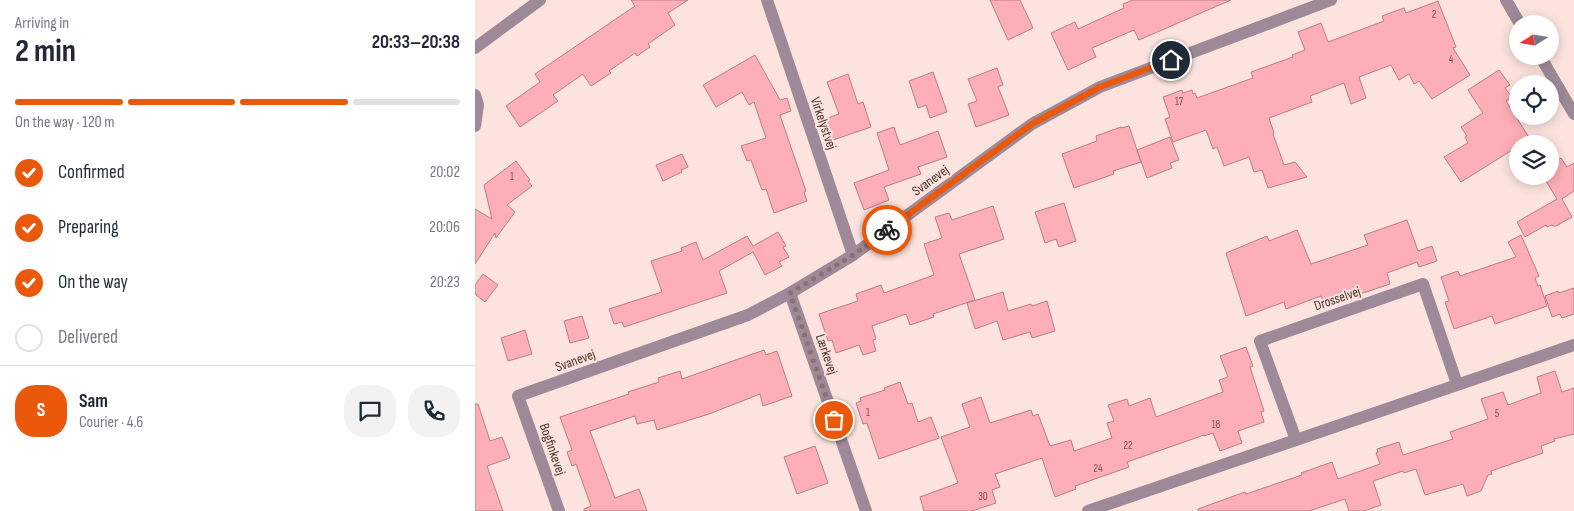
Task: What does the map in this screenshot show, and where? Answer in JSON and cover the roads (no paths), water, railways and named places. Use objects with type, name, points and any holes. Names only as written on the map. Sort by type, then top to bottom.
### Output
[{"type":"street","points":[[475,48],[540,0]]},
{"type":"street","name":"Virkelystvej","points":[[767,0],[853,255]]},
{"type":"street","name":"Svanevej","points":[[518,396],[749,315],[853,255],[1032,124],[1100,87],[1331,0]]},
{"type":"street","points":[[1506,0],[1515,15]]},
{"type":"street","points":[[1545,65],[1574,114]]},
{"type":"street","points":[[475,95],[478,105],[475,126]]},
{"type":"street","name":"Drosselvej","points":[[1296,440],[1260,341],[1359,306],[1423,284],[1457,384]]},
{"type":"street","name":"Lærkevej","points":[[790,293],[866,511]]},
{"type":"street","points":[[1088,511],[1574,345]]},
{"type":"street","name":"Bogfinkevej","points":[[518,396],[559,511]]}]
